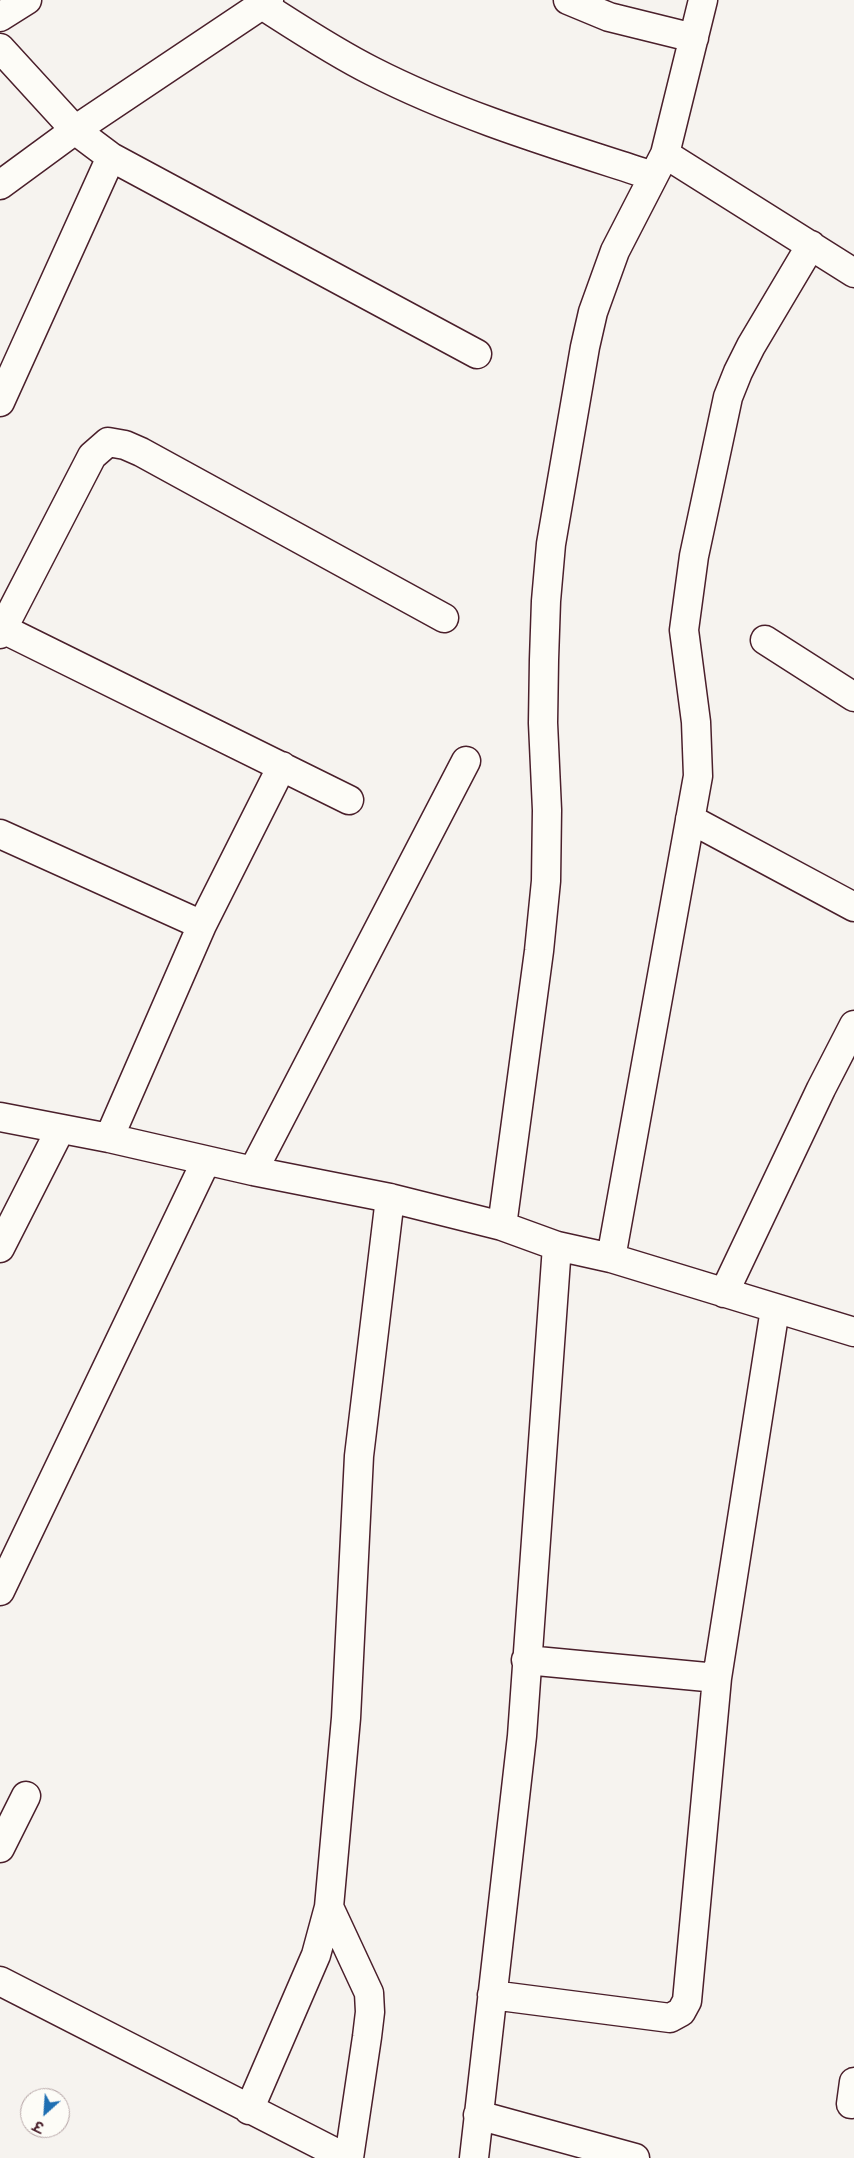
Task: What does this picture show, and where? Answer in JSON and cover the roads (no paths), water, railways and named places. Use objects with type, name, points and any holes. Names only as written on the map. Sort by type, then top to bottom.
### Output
[{"type":"street","points":[[0,17],[26,0]]},
{"type":"street","points":[[568,0],[609,17],[694,38]]},
{"type":"street","points":[[502,1226],[539,951],[546,881],[547,810],[544,660],[550,544],[583,357],[593,312],[615,251],[659,165],[703,0]]},
{"type":"street","points":[[0,185],[75,130],[266,2],[332,50],[414,91],[510,130],[659,165],[811,245],[854,272]]},
{"type":"street","points":[[0,48],[75,130],[111,157],[476,354]]},
{"type":"street","points":[[0,402],[111,157]]},
{"type":"street","points":[[611,1258],[698,776],[698,749],[684,630],[696,546],[728,397],[751,346],[811,245]]},
{"type":"street","points":[[349,800],[1,632],[92,456],[108,442],[125,445],[141,452],[444,618]]},
{"type":"street","points":[[765,640],[854,697]]},
{"type":"street","points":[[253,1171],[466,761]]},
{"type":"street","points":[[109,1138],[202,925],[282,766]]},
{"type":"street","points":[[690,819],[854,907]]},
{"type":"street","points":[[0,834],[202,925]]},
{"type":"street","points":[[724,1293],[821,1089],[854,1025]]},
{"type":"street","points":[[0,1116],[60,1130],[109,1138],[253,1171],[390,1198],[502,1226],[556,1246],[611,1258],[775,1310],[854,1332]]},
{"type":"street","points":[[0,1245],[60,1130]]},
{"type":"street","points":[[0,1591],[206,1161]]},
{"type":"street","points":[[249,2110],[316,1955],[329,1907],[346,1718],[359,1456],[390,1198]]},
{"type":"street","points":[[474,2158],[522,1736],[556,1246]]},
{"type":"street","points":[[492,1995],[670,2018],[681,2012],[687,2001],[717,1678],[775,1310]]},
{"type":"street","points":[[526,1660],[717,1678]]},
{"type":"street","points":[[0,1848],[26,1796]]},
{"type":"street","points":[[0,1981],[249,2110],[347,2158],[370,2012],[369,1993],[329,1907]]},
{"type":"street","points":[[478,2115],[635,2158]]}]
